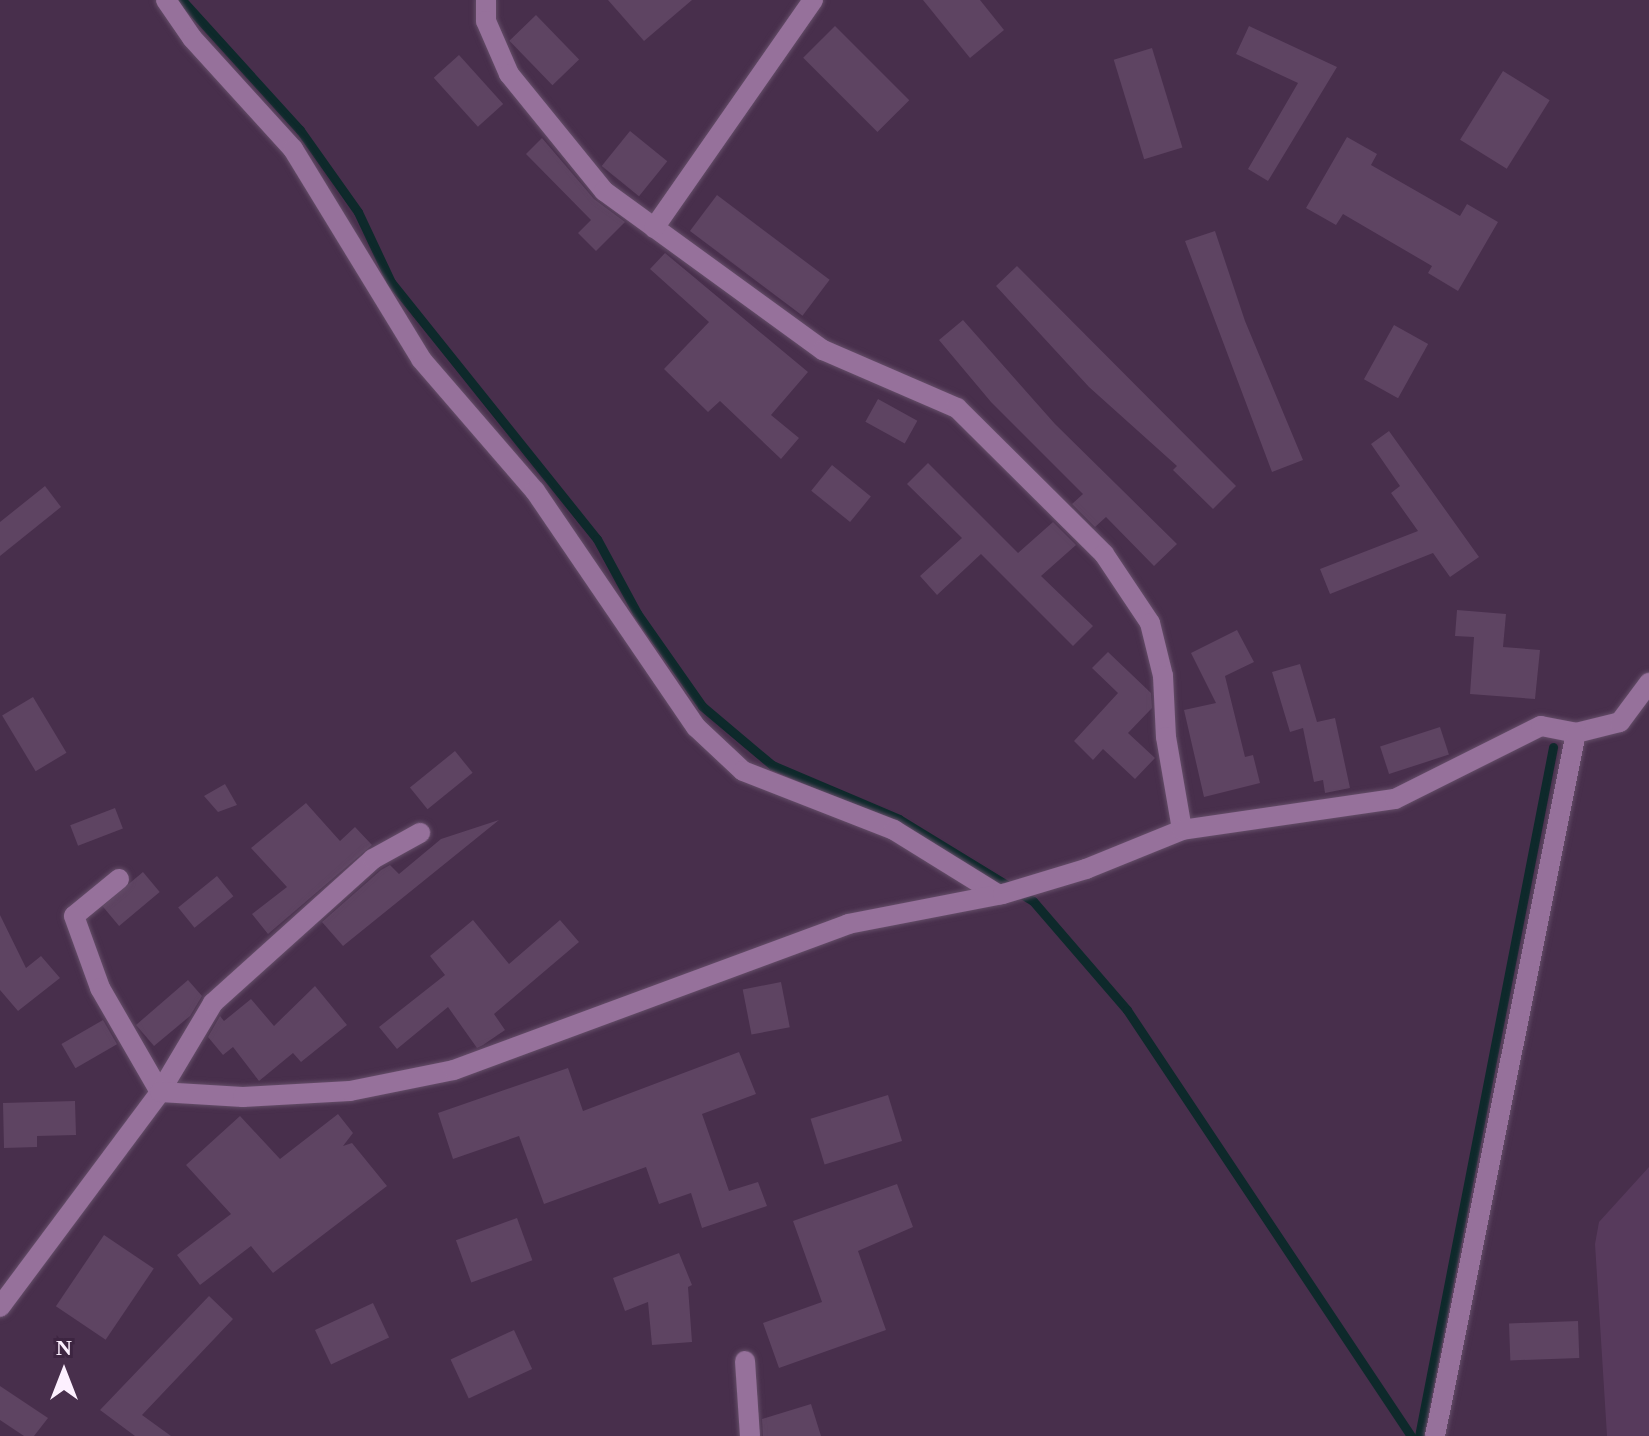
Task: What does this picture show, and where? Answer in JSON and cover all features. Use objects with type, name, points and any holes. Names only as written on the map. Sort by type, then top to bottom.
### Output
[{"type":"street","points":[[166,0],[192,38],[293,149],[421,359],[535,491],[696,727],[743,771],[894,830],[1001,894]]},
{"type":"street","points":[[486,0],[486,21],[509,74],[604,191],[823,350],[957,408],[1104,554],[1150,623],[1163,676],[1166,737],[1182,830]]},
{"type":"street","points":[[654,228],[813,0]]},
{"type":"street","points":[[160,1092],[243,1097],[350,1091],[454,1070],[848,924],[1001,894],[1182,830],[1395,799],[1541,726],[1576,733],[1620,722],[1649,683]]},
{"type":"street","points":[[1435,1436],[1576,733]]},
{"type":"street","points":[[0,1307],[160,1092],[213,1003],[373,859],[420,833]]},
{"type":"street","points":[[119,879],[74,916],[100,988],[160,1092]]},
{"type":"street","points":[[745,1361],[750,1436]]},
{"type":"shaded area","points":[[1649,1167],[1649,1436],[1607,1436],[1595,1244],[1599,1222]]},
{"type":"building","points":[[608,0],[692,0],[644,41]]},
{"type":"building","points":[[923,0],[980,0],[1004,30],[970,58]]},
{"type":"building","points":[[536,15],[579,60],[552,85],[509,41]]},
{"type":"building","points":[[835,26],[909,100],[877,132],[803,58]]},
{"type":"building","points":[[1249,26],[1337,67],[1268,181],[1248,169],[1298,83],[1236,54]]},
{"type":"building","points":[[1152,48],[1182,147],[1144,159],[1114,60]]},
{"type":"building","points":[[459,55],[503,104],[478,127],[434,78]]},
{"type":"building","points":[[1503,71],[1550,100],[1507,169],[1460,140]]},
{"type":"building","points":[[630,131],[667,161],[639,196],[602,166]]},
{"type":"building","points":[[1347,137],[1377,154],[1371,165],[1460,216],[1467,204],[1498,222],[1458,291],[1428,273],[1432,266],[1343,214],[1336,225],[1306,208]]},
{"type":"building","points":[[542,138],[594,199],[625,222],[596,251],[578,233],[591,220],[526,154]]},
{"type":"building","points":[[717,195],[830,280],[803,316],[690,231]]},
{"type":"building","points":[[1215,231],[1245,321],[1303,460],[1272,472],[1185,241]]},
{"type":"building","points":[[665,253],[808,372],[771,415],[799,438],[781,459],[720,401],[708,412],[664,369],[709,322],[650,269]]},
{"type":"building","points":[[1017,266],[1236,486],[1213,509],[1173,470],[1177,466],[1089,387],[996,286]]},
{"type":"building","points":[[963,320],[1055,424],[1177,544],[1154,566],[1106,517],[1095,527],[1072,504],[1083,494],[991,402],[939,340]]},
{"type":"building","points":[[1394,325],[1428,344],[1398,398],[1364,379]]},
{"type":"building","points":[[878,399],[917,421],[905,444],[865,422]]},
{"type":"building","points":[[1389,431],[1479,557],[1450,577],[1433,553],[1330,594],[1320,569],[1418,531],[1391,493],[1400,486],[1371,444]]},
{"type":"building","points":[[928,463],[1018,553],[1053,522],[1076,545],[1041,576],[1093,626],[1073,646],[981,554],[937,595],[920,576],[962,538],[907,484]]},
{"type":"building","points":[[832,465],[871,496],[850,522],[811,491]]},
{"type":"building","points":[[45,486],[61,507],[0,556],[0,522]]},
{"type":"building","points":[[1457,610],[1506,614],[1503,647],[1540,650],[1535,699],[1470,694],[1474,637],[1455,636]]},
{"type":"building","points":[[1237,630],[1254,662],[1225,676],[1245,757],[1253,755],[1260,783],[1204,797],[1184,710],[1216,703],[1191,653]]},
{"type":"building","points":[[1108,652],[1151,693],[1152,708],[1128,733],[1155,758],[1135,779],[1103,749],[1093,760],[1074,741],[1118,693],[1092,668]]},
{"type":"building","points":[[1300,664],[1317,722],[1335,718],[1350,788],[1325,793],[1323,780],[1314,782],[1303,728],[1290,732],[1272,672]]},
{"type":"building","points":[[33,697],[66,753],[36,771],[2,716]]},
{"type":"building","points":[[1440,727],[1449,755],[1389,774],[1380,746]]},
{"type":"building","points":[[455,751],[473,773],[428,809],[410,788]]},
{"type":"building","points":[[225,784],[237,805],[218,812],[204,796]]},
{"type":"building","points":[[306,803],[340,841],[355,827],[372,845],[268,934],[252,914],[287,887],[251,848]]},
{"type":"building","points":[[115,808],[123,829],[78,846],[70,825]]},
{"type":"building","points":[[499,820],[343,946],[322,922],[381,870],[390,865],[399,874],[441,839]]},
{"type":"building","points":[[143,872],[160,892],[119,926],[102,906]]},
{"type":"building","points":[[217,876],[233,896],[195,928],[178,907]]},
{"type":"building","points":[[0,915],[26,968],[41,956],[60,978],[18,1011],[0,990]]},
{"type":"building","points":[[473,920],[509,964],[560,920],[579,942],[494,1014],[505,1030],[483,1045],[477,1048],[448,1007],[397,1049],[379,1027],[445,975],[430,956]]},
{"type":"building","points":[[188,980],[202,996],[190,1016],[154,1046],[136,1025]]},
{"type":"building","points":[[781,982],[790,1027],[751,1035],[743,989]]},
{"type":"building","points":[[315,986],[347,1025],[301,1062],[293,1053],[259,1081],[233,1047],[223,1055],[208,1037],[220,1016],[224,1021],[251,999],[274,1026]]},
{"type":"building","points":[[103,1020],[117,1044],[75,1068],[61,1044]]},
{"type":"building","points":[[739,1052],[756,1094],[702,1114],[729,1191],[758,1182],[767,1206],[702,1228],[691,1193],[659,1204],[646,1167],[544,1204],[519,1136],[453,1159],[438,1113],[568,1068],[583,1111]]},
{"type":"building","points":[[888,1095],[902,1141],[825,1165],[811,1119]]},
{"type":"building","points":[[75,1101],[76,1135],[37,1136],[37,1147],[4,1148],[3,1103]]},
{"type":"building","points":[[338,1114],[353,1133],[343,1146],[352,1143],[387,1186],[273,1273],[251,1246],[200,1285],[177,1255],[231,1214],[186,1165],[240,1116],[280,1159]]},
{"type":"building","points":[[897,1184],[913,1227],[858,1251],[886,1330],[779,1368],[763,1323],[822,1302],[793,1221]]},
{"type":"building","points":[[517,1218],[532,1260],[471,1283],[456,1240]]},
{"type":"building","points":[[104,1235],[154,1269],[106,1340],[56,1306]]},
{"type":"building","points":[[679,1253],[692,1285],[688,1287],[692,1342],[652,1345],[648,1302],[625,1311],[613,1278]]},
{"type":"building","points":[[209,1296],[233,1319],[142,1415],[171,1436],[135,1436],[100,1410]]},
{"type":"building","points":[[373,1303],[389,1337],[331,1364],[315,1330]]},
{"type":"building","points":[[1578,1321],[1579,1358],[1510,1360],[1509,1323]]},
{"type":"building","points":[[514,1330],[532,1369],[469,1399],[451,1360]]},
{"type":"building","points":[[0,1386],[48,1418],[34,1436],[24,1436],[0,1420]]},
{"type":"building","points":[[811,1404],[821,1436],[763,1436],[762,1419]]},
{"type":"waterway","points":[[182,0],[300,130],[358,212],[391,282],[597,539],[637,613],[702,706],[772,765],[899,819],[1033,901],[1127,1010],[1411,1436]]},
{"type":"waterway","points":[[1419,1436],[1553,747]]}]
